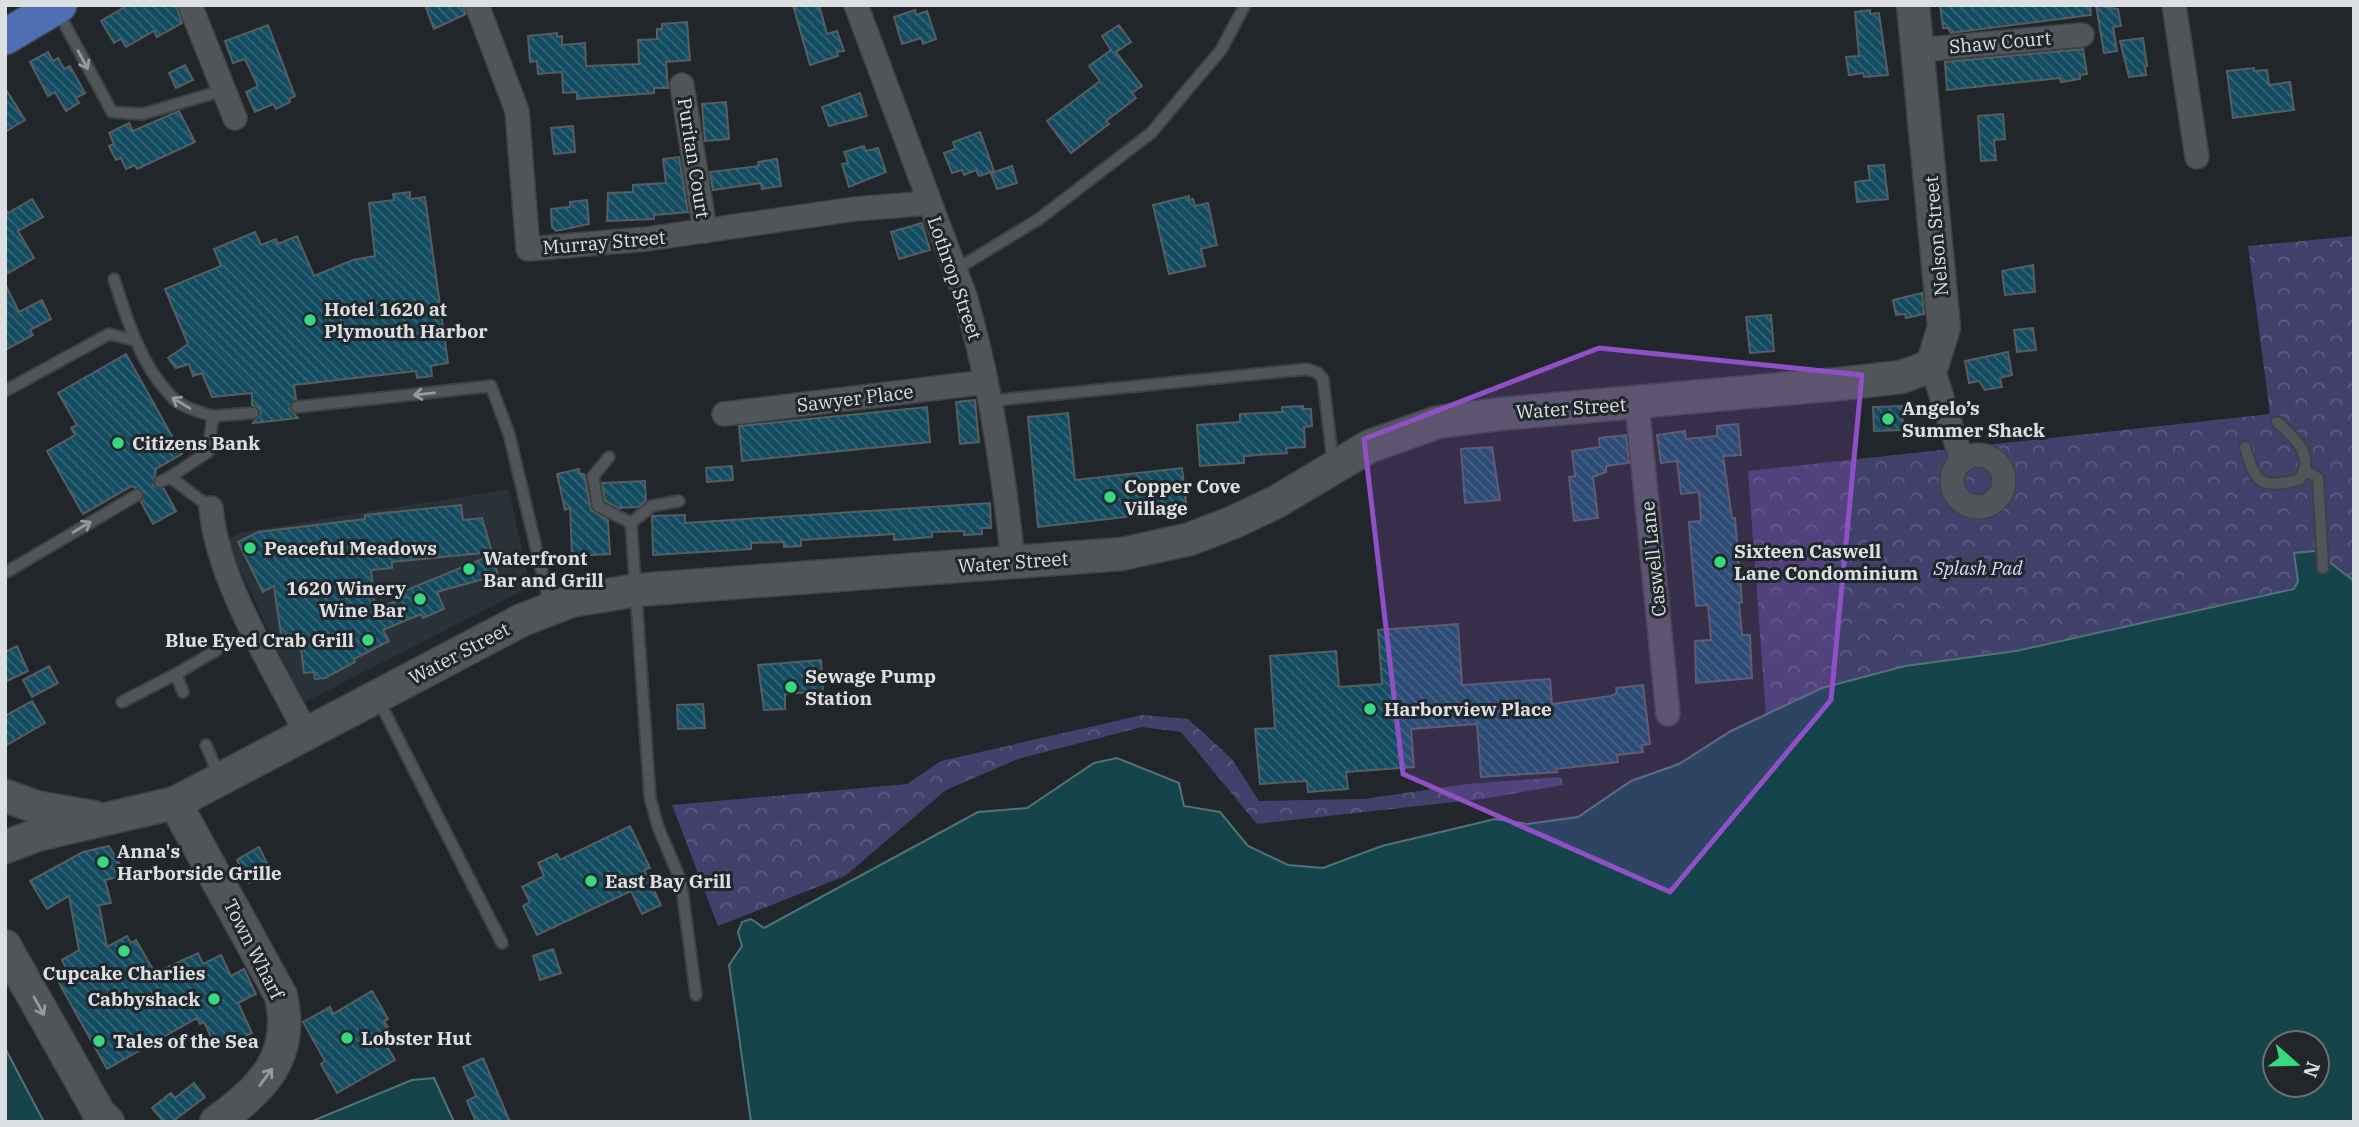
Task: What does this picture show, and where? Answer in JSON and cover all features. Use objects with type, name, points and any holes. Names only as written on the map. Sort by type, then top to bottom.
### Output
[{"type":"main road","name":"Nelson Street","points":[[1913,5],[1944,327],[1932,366]]},
{"type":"main road","points":[[5,37],[57,6]]},
{"type":"main road","name":"Water Street","points":[[5,845],[175,803],[511,626],[571,601],[637,590],[1122,554],[1190,538],[1276,502],[1370,446],[1438,422],[1901,377],[1932,366]]},
{"type":"main road","points":[[5,845],[12,831],[14,818],[6,795]]},
{"type":"main road","name":"Water Street","points":[[6,795],[14,801],[67,813],[113,818]]},
{"type":"main road","name":"Town Wharf","points":[[175,803],[281,996],[284,1010],[286,1027],[275,1065],[263,1083],[216,1122]]},
{"type":"main road","points":[[5,946],[99,1112],[108,1122]]},
{"type":"street","points":[[190,5],[236,118]]},
{"type":"street","name":"Murray Street","points":[[477,5],[517,111],[528,249],[591,245],[855,209],[929,203]]},
{"type":"street","name":"Lothrop Street","points":[[856,5],[955,270],[979,342],[1013,562]]},
{"type":"street","points":[[2174,5],[2197,157]]},
{"type":"street","name":"Shaw Court","points":[[1919,50],[2082,35]]},
{"type":"street","name":"Puritan Court","points":[[682,85],[705,230]]},
{"type":"street","points":[[1932,366],[1962,461]]},
{"type":"street","name":"Sawyer Place","points":[[724,414],[988,391]]},
{"type":"street","name":"Caswell Lane","points":[[1637,404],[1668,713]]},
{"type":"street","points":[[211,508],[214,537],[227,577],[306,733]]},
{"type":"lane","points":[[955,270],[1039,219],[1151,132],[1220,50],[1245,5]]},
{"type":"lane","points":[[57,6],[112,112],[143,114],[224,90]]},
{"type":"lane","points":[[114,279],[134,340],[171,397],[193,410],[213,416],[253,413]]},
{"type":"lane","points":[[5,391],[109,334],[134,340]]},
{"type":"lane","points":[[988,391],[1307,369],[1318,373],[1323,379],[1334,467]]},
{"type":"lane","points":[[297,407],[491,386],[509,434],[551,609]]},
{"type":"lane","points":[[211,508],[165,480],[208,452],[213,416]]},
{"type":"lane","points":[[2245,447],[2252,474],[2259,481],[2272,485],[2299,480],[2306,471],[2306,458],[2298,441],[2277,422]]},
{"type":"lane","points":[[609,457],[593,476],[598,506],[631,523]]},
{"type":"lane","points":[[2306,471],[2318,478],[2323,568]]},
{"type":"lane","points":[[5,573],[136,495]]},
{"type":"lane","points":[[631,523],[652,506],[679,502]]},
{"type":"lane","points":[[631,523],[650,797],[658,827],[681,881],[696,995]]},
{"type":"lane","points":[[122,702],[217,650]]},
{"type":"lane","points":[[176,674],[183,692]]},
{"type":"lane","points":[[377,696],[502,943]]},
{"type":"lane","points":[[206,745],[221,780]]},
{"type":"highlighted area","points":[[1599,348],[1862,375],[1831,700],[1670,892],[1403,774],[1364,439]]},
{"type":"shaded area","points":[[509,489],[530,587],[303,703],[227,542],[237,533]]},
{"type":"green space","name":"Splash Pad","points":[[2354,236],[2354,581],[2295,553],[2298,581],[2294,589],[2016,651],[1905,666],[1822,688],[1766,715],[1748,471],[2270,414],[2248,246]]},
{"type":"green space","points":[[1142,715],[1188,719],[1232,759],[1259,801],[1364,799],[1467,784],[1561,777],[1563,785],[1482,799],[1257,824],[1181,732],[1142,727],[1018,759],[946,790],[845,876],[718,926],[672,805],[907,784],[941,761]]},
{"type":"water","points":[[2315,551],[2354,581],[2354,1122],[751,1122],[729,965],[742,946],[738,932],[742,922],[751,919],[764,928],[978,812],[1027,808],[1094,763],[1117,758],[1179,783],[1184,806],[1220,812],[1248,846],[1288,865],[1323,868],[1382,846],[1495,819],[1527,824],[1578,817],[1631,781],[1679,764],[1731,731],[1822,688],[1905,666],[2016,651],[2294,589],[2298,581],[2294,553]]},
{"type":"water","points":[[5,1048],[44,1122],[5,1122]]},
{"type":"water","points":[[434,1078],[454,1122],[310,1122],[412,1080]]},
{"type":"building","points":[[128,5],[176,5],[182,23],[157,37],[154,31],[126,47],[121,39],[114,43],[101,21]]},
{"type":"building","points":[[425,5],[463,5],[466,14],[434,29]]},
{"type":"building","points":[[793,5],[819,5],[827,34],[837,31],[844,51],[837,52],[838,56],[810,65]]},
{"type":"building","points":[[1940,5],[2090,5],[2091,15],[1951,33],[1948,28],[1943,28]]},
{"type":"building","points":[[2096,5],[2118,9],[2121,26],[2113,27],[2117,51],[2104,53]]},
{"type":"building","points":[[915,10],[916,15],[927,11],[936,39],[923,44],[921,38],[902,44],[894,17]]},
{"type":"building","points":[[1870,10],[1870,14],[1879,13],[1888,75],[1849,75],[1846,57],[1859,56],[1855,12]]},
{"type":"building","points":[[687,22],[690,60],[666,62],[668,88],[654,88],[654,93],[577,99],[577,92],[563,93],[562,72],[538,74],[537,61],[530,62],[528,36],[557,33],[557,37],[562,36],[562,45],[585,43],[586,66],[639,64],[638,40],[657,39],[657,29],[662,29],[662,24]]},
{"type":"building","points":[[268,25],[295,96],[289,99],[290,102],[276,109],[273,104],[255,112],[246,92],[258,86],[245,59],[233,63],[225,41]]},
{"type":"building","points":[[1119,25],[1131,42],[1116,52],[1142,86],[1132,93],[1136,98],[1106,121],[1109,124],[1071,153],[1047,121],[1100,81],[1089,66],[1111,50],[1102,36]]},
{"type":"building","points":[[2143,38],[2146,75],[2129,77],[2120,41]]},
{"type":"building","points":[[2083,49],[2087,74],[2080,75],[2080,79],[2061,82],[2060,78],[1947,90],[1945,62]]},
{"type":"building","points":[[48,52],[53,61],[58,58],[64,69],[70,66],[85,93],[76,98],[79,103],[66,111],[55,92],[48,96],[30,62]]},
{"type":"building","points":[[185,65],[193,80],[176,88],[169,73]]},
{"type":"building","points":[[2254,68],[2254,71],[2267,70],[2269,85],[2290,82],[2294,110],[2233,118],[2227,71]]},
{"type":"building","points":[[5,88],[25,120],[5,132]]},
{"type":"building","points":[[860,93],[867,116],[829,126],[822,107]]},
{"type":"building","points":[[726,102],[729,139],[705,141],[702,104]]},
{"type":"building","points":[[179,111],[195,142],[137,169],[135,165],[126,169],[121,158],[116,160],[109,146],[114,144],[109,133],[129,123],[133,131]]},
{"type":"building","points":[[2003,114],[2005,139],[1994,140],[1996,160],[1981,161],[1978,116]]},
{"type":"building","points":[[573,126],[575,152],[554,154],[551,128]]},
{"type":"building","points":[[980,132],[994,171],[979,176],[976,170],[964,175],[962,170],[952,173],[944,153],[955,149],[953,142]]},
{"type":"building","points":[[864,146],[866,151],[878,148],[886,172],[849,187],[842,164],[848,163],[844,152]]},
{"type":"building","points":[[679,157],[688,212],[654,215],[654,219],[607,221],[608,193],[633,192],[633,185],[666,183],[663,159]]},
{"type":"building","points":[[777,159],[781,186],[762,189],[761,183],[713,190],[710,172],[759,166],[758,162]]},
{"type":"building","points":[[1884,165],[1888,199],[1857,202],[1855,182],[1870,180],[1868,166]]},
{"type":"building","points":[[1012,166],[1017,183],[997,189],[991,173]]},
{"type":"building","name":"Hotel 1620 at Plymouth Harbor","points":[[410,192],[410,199],[425,197],[448,363],[431,366],[432,376],[417,378],[416,371],[294,385],[296,399],[289,409],[298,418],[253,423],[261,413],[259,408],[252,405],[252,393],[212,397],[202,373],[193,376],[189,364],[176,368],[168,358],[188,344],[165,289],[221,266],[214,249],[255,232],[261,245],[276,239],[278,244],[297,236],[314,276],[353,260],[375,256],[369,203],[394,200],[393,194]]},
{"type":"building","points":[[1189,196],[1195,206],[1208,203],[1217,245],[1201,249],[1205,266],[1169,274],[1153,205]]},
{"type":"building","points":[[32,199],[43,217],[18,231],[34,258],[5,275],[5,209],[8,213]]},
{"type":"building","points":[[587,200],[589,224],[556,231],[552,227],[551,209],[570,207],[570,202]]},
{"type":"building","points":[[922,223],[930,250],[899,259],[891,232]]},
{"type":"building","points":[[2033,265],[2035,292],[2005,295],[2002,271]]},
{"type":"building","points":[[5,284],[19,312],[42,300],[51,319],[30,330],[33,335],[5,350]]},
{"type":"building","points":[[1922,293],[1924,314],[1906,318],[1905,314],[1896,315],[1893,300]]},
{"type":"building","points":[[1771,315],[1774,351],[1750,353],[1746,317]]},
{"type":"building","points":[[2033,328],[2036,350],[2017,352],[2014,330]]},
{"type":"building","points":[[2008,352],[2012,375],[2000,378],[2002,387],[1985,390],[1979,381],[1969,383],[1965,361]]},
{"type":"building","name":"Citizens Bank","points":[[126,354],[182,454],[156,469],[153,486],[164,489],[176,511],[153,524],[141,502],[144,492],[132,486],[83,514],[47,451],[75,435],[71,428],[77,425],[58,393]]},
{"type":"building","points":[[975,400],[979,442],[960,444],[956,402]]},
{"type":"building","name":"Copper Cove Village","points":[[1303,406],[1303,409],[1311,409],[1312,426],[1304,427],[1305,447],[1286,448],[1287,453],[1244,456],[1244,463],[1200,466],[1197,425],[1240,422],[1240,414],[1282,412],[1282,407]]},
{"type":"building","name":"Angelo’s Summer Shack","points":[[1902,406],[1903,430],[1874,431],[1873,407]]},
{"type":"building","points":[[927,407],[930,442],[742,461],[739,426]]},
{"type":"building","name":"Copper Cove Village","points":[[1068,413],[1075,480],[1182,468],[1187,510],[1038,527],[1028,417]]},
{"type":"building","points":[[1738,424],[1741,455],[1723,456],[1732,518],[1735,518],[1742,635],[1750,635],[1752,678],[1696,683],[1695,641],[1711,640],[1708,605],[1696,606],[1690,537],[1689,522],[1701,521],[1699,492],[1681,494],[1677,461],[1661,463],[1657,435],[1685,431],[1686,439],[1717,436],[1717,426]]},
{"type":"building","points":[[1626,435],[1629,463],[1606,466],[1606,472],[1593,477],[1598,518],[1574,521],[1569,477],[1575,476],[1572,451],[1600,447],[1599,438]]},
{"type":"building","points":[[1492,447],[1500,500],[1465,503],[1461,449]]},
{"type":"building","points":[[732,466],[733,480],[707,482],[706,468]]},
{"type":"building","points":[[579,469],[580,474],[584,474],[591,510],[608,520],[610,554],[572,556],[570,508],[565,510],[557,474]]},
{"type":"building","points":[[645,481],[646,500],[639,507],[618,508],[605,501],[602,483]]},
{"type":"building","points":[[990,503],[991,528],[982,528],[982,534],[964,535],[964,531],[932,532],[932,537],[894,540],[894,534],[801,540],[801,546],[784,547],[784,542],[751,543],[751,549],[653,555],[652,516],[685,515],[685,523]]},
{"type":"building","points":[[461,505],[463,520],[482,518],[492,552],[392,562],[392,568],[371,570],[375,610],[406,597],[404,591],[492,555],[498,575],[437,592],[444,609],[423,618],[421,614],[383,630],[389,641],[325,678],[315,679],[314,672],[304,673],[299,634],[281,635],[274,586],[263,592],[238,542],[258,532],[365,519],[365,515]]},
{"type":"building","name":"Harborview Place","points":[[1458,624],[1462,685],[1550,679],[1552,704],[1611,696],[1617,693],[1616,688],[1643,685],[1650,744],[1642,745],[1643,752],[1617,755],[1618,762],[1556,769],[1557,772],[1481,777],[1477,724],[1411,729],[1414,767],[1346,772],[1348,789],[1308,792],[1307,781],[1260,784],[1255,729],[1275,728],[1270,656],[1336,651],[1339,687],[1382,684],[1378,630]]},
{"type":"building","points":[[17,646],[28,671],[5,682],[5,652]]},
{"type":"building","name":"Sewage Pump Station","points":[[821,660],[823,691],[785,694],[785,709],[764,710],[758,665]]},
{"type":"building","points":[[49,666],[58,683],[32,697],[23,680]]},
{"type":"building","points":[[32,701],[45,723],[5,746],[5,716]]},
{"type":"building","points":[[703,704],[705,728],[678,729],[677,705]]},
{"type":"building","name":"East Bay Grill","points":[[630,826],[650,868],[644,870],[661,905],[642,914],[631,891],[537,935],[523,906],[530,902],[522,887],[544,876],[538,863],[557,854],[560,860]]},
{"type":"building","points":[[109,846],[126,875],[105,880],[111,903],[99,905],[107,947],[127,936],[131,943],[136,940],[155,973],[198,953],[203,964],[221,955],[231,976],[244,969],[256,994],[238,1003],[252,1033],[225,1046],[223,1042],[215,1046],[204,1022],[200,1024],[197,1018],[107,1069],[54,974],[66,968],[62,960],[79,950],[69,896],[47,909],[30,881],[83,852]]},
{"type":"building","points":[[259,847],[271,871],[249,883],[237,860]]},
{"type":"building","points":[[553,949],[561,973],[540,980],[533,956]]},
{"type":"building","name":"Lobster Hut","points":[[372,991],[388,1019],[384,1021],[388,1027],[379,1033],[395,1060],[337,1093],[321,1064],[325,1061],[303,1022],[330,1007],[333,1014]]},
{"type":"building","points":[[483,1058],[510,1122],[476,1122],[467,1101],[476,1096],[463,1067]]},
{"type":"building","points":[[194,1083],[205,1097],[172,1122],[164,1122],[152,1108],[171,1093],[175,1098]]},
{"type":"place","name":"Hotel 1620 at Plymouth Harbor","points":[[310,320]]},
{"type":"place","name":"Angelo’s Summer Shack","points":[[1888,419]]},
{"type":"place","name":"Citizens Bank","points":[[118,443]]},
{"type":"place","name":"Copper Cove Village","points":[[1110,497]]},
{"type":"place","name":"Peaceful Meadows","points":[[250,548]]},
{"type":"place","name":"Sixteen Caswell Lane Condominium","points":[[1720,562]]},
{"type":"place","name":"Waterfront Bar and Grill","points":[[469,569]]},
{"type":"place","name":"1620 Winery Wine Bar","points":[[420,599]]},
{"type":"place","name":"Blue Eyed Crab Grill","points":[[368,640]]},
{"type":"place","name":"Sewage Pump Station","points":[[791,687]]},
{"type":"place","name":"Harborview Place","points":[[1370,709]]},
{"type":"place","name":"Anna's Harborside Grille","points":[[103,862]]},
{"type":"place","name":"East Bay Grill","points":[[591,881]]},
{"type":"place","name":"Cupcake Charlies","points":[[124,951]]},
{"type":"place","name":"Cabbyshack","points":[[214,999]]},
{"type":"place","name":"Lobster Hut","points":[[347,1038]]},
{"type":"place","name":"Tales of the Sea","points":[[99,1041]]}]
